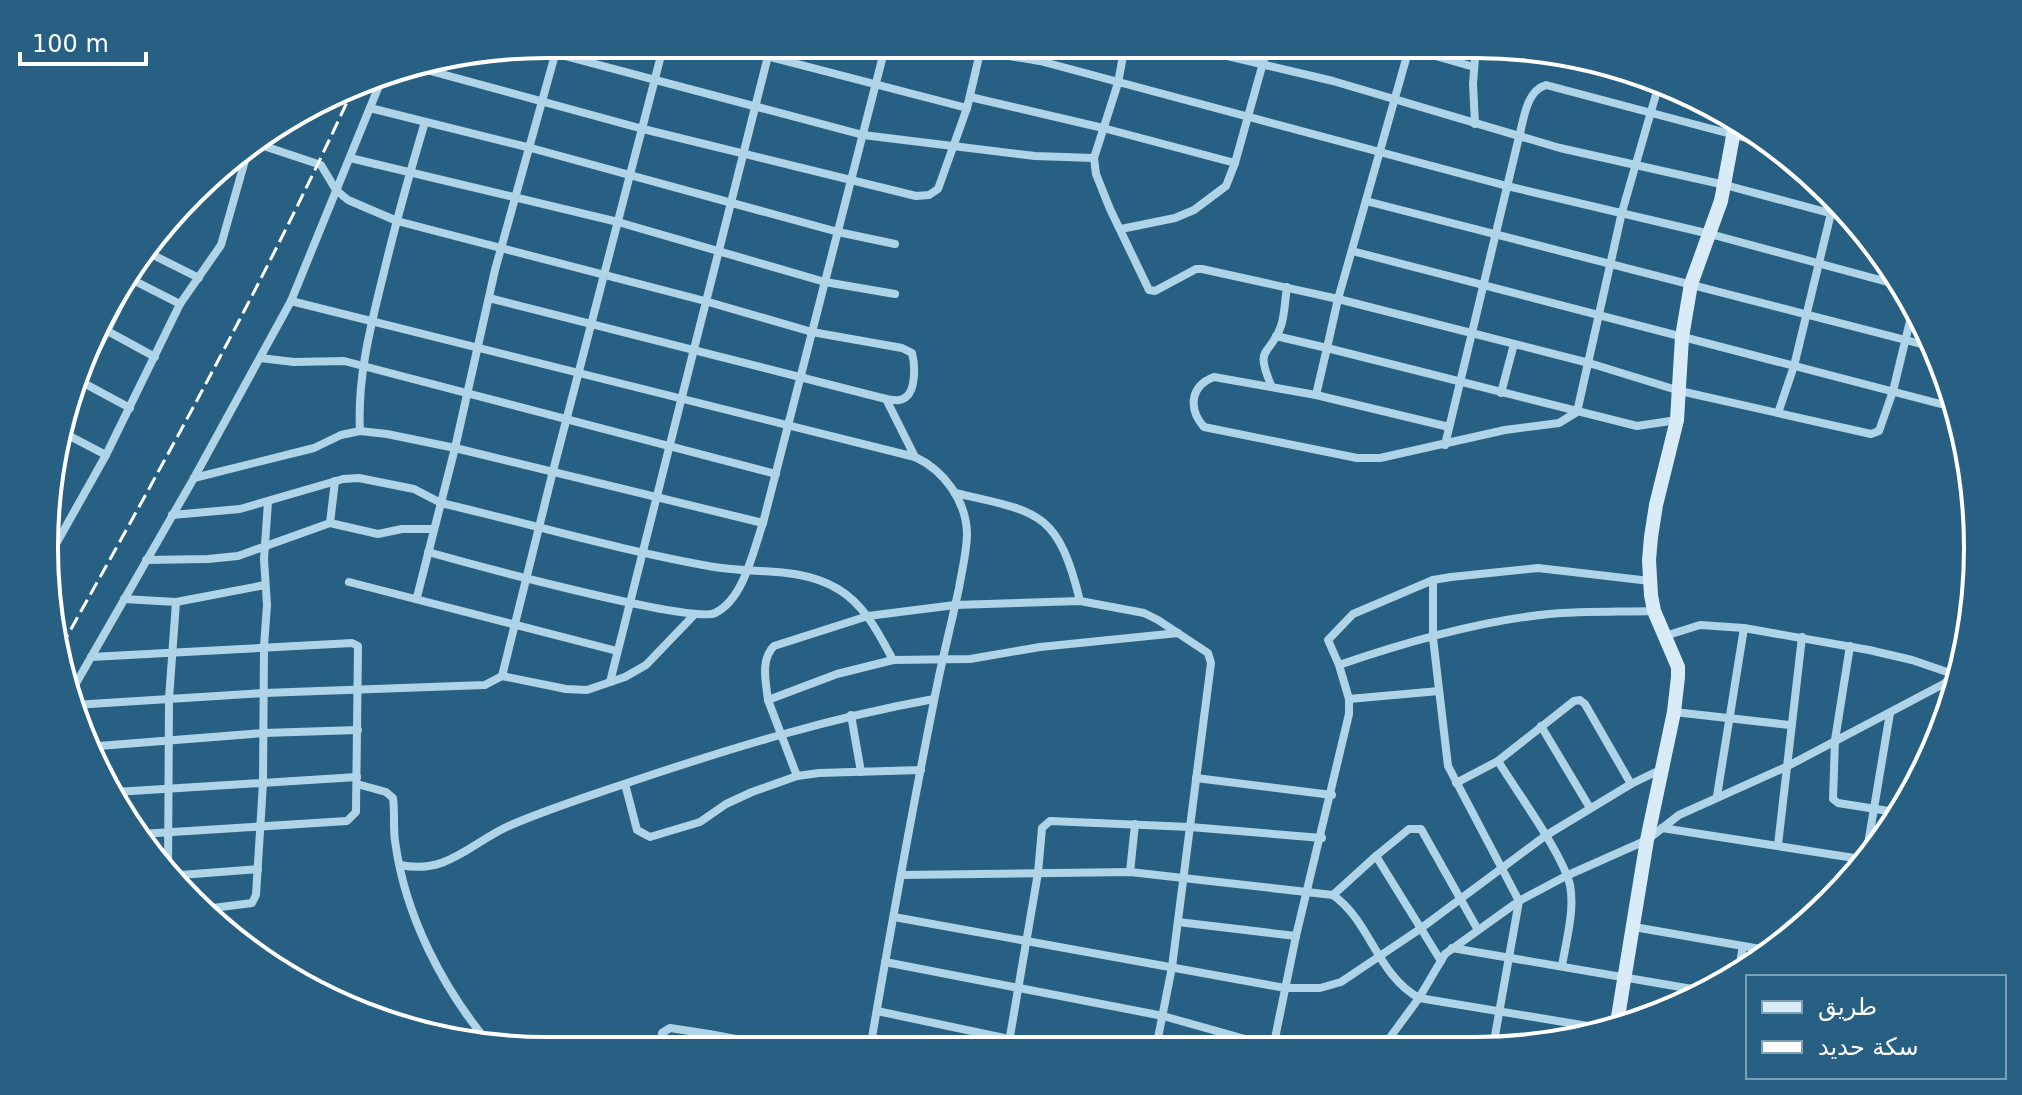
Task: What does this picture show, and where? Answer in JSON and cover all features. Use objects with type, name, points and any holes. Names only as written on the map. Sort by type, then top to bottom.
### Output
[{"type":"street","points":[[417,597],[489,298],[555,58]]},
{"type":"street","points":[[571,58],[863,135],[1035,156],[1094,158]]},
{"type":"street","points":[[502,676],[660,58]]},
{"type":"street","points":[[610,682],[767,58]]},
{"type":"street","points":[[776,58],[967,108]]},
{"type":"street","points":[[428,552],[526,579],[695,614],[709,615],[726,606],[746,572],[763,523],[882,58]]},
{"type":"street","points":[[434,72],[643,129],[916,196],[929,195],[938,189],[955,148],[979,58]]},
{"type":"street","points":[[1023,58],[1507,186],[1710,234],[1885,281]]},
{"type":"street","points":[[1123,58],[1118,83],[1094,158],[1096,174],[1149,290],[1155,291],[1196,269],[1202,269],[1338,299],[1589,363],[1680,391],[1876,433],[1893,391],[1910,323]]},
{"type":"street","points":[[1237,58],[1333,81],[1519,137],[1829,209]]},
{"type":"street","points":[[1121,229],[1175,218],[1194,210],[1226,186],[1265,58]]},
{"type":"street","points":[[1316,395],[1338,299],[1407,58]]},
{"type":"street","points":[[1445,58],[1474,67]]},
{"type":"street","points":[[1475,58],[1475,124]]},
{"type":"street","points":[[1445,445],[1531,96],[1546,85],[1651,112],[1720,124]]},
{"type":"street","points":[[77,681],[291,301],[378,88]]},
{"type":"street","points":[[1449,427],[1271,385],[1214,377],[1203,381],[1196,393],[1195,417],[1204,427],[1357,458],[1380,458],[1505,430],[1559,423],[1577,412],[1622,212],[1656,93]]},
{"type":"street","points":[[970,97],[1235,163]]},
{"type":"street","points":[[370,108],[531,148],[838,232],[895,244]]},
{"type":"street","points":[[360,431],[359,398],[372,320],[425,122]]},
{"type":"street","points":[[1617,1015],[1647,840],[1674,712],[1678,667],[1654,611],[1649,560],[1656,505],[1677,420],[1682,337],[1691,284],[1725,185],[1733,132]]},
{"type":"street","points":[[266,148],[321,165],[336,190],[372,212],[397,221],[812,332],[902,348],[912,353],[914,362],[911,391],[908,397],[900,400],[886,399],[489,298]]},
{"type":"street","points":[[350,158],[618,222],[825,282],[895,294]]},
{"type":"street","points":[[58,538],[106,455],[180,304],[221,245],[245,163]]},
{"type":"street","points":[[1366,201],[1919,343]]},
{"type":"street","points":[[1778,413],[1794,366],[1831,212]]},
{"type":"street","points":[[1352,251],[1942,404]]},
{"type":"street","points":[[157,253],[199,278]]},
{"type":"street","points":[[137,282],[180,304]]},
{"type":"street","points":[[1271,385],[1263,357],[1281,325],[1287,287]]},
{"type":"street","points":[[291,301],[915,457],[929,463],[955,493],[964,512],[967,533],[872,1037]]},
{"type":"street","points":[[108,332],[155,357]]},
{"type":"street","points":[[1276,336],[1637,426],[1677,420]]},
{"type":"street","points":[[1501,393],[1514,344]]},
{"type":"street","points":[[260,358],[294,362],[344,361],[776,474]]},
{"type":"street","points":[[86,384],[130,408]]},
{"type":"street","points":[[886,399],[915,457]]},
{"type":"street","points":[[194,478],[314,448],[341,435],[360,431],[455,448],[763,523]]},
{"type":"street","points":[[71,437],[106,455]]},
{"type":"street","points":[[172,515],[240,509],[335,481],[359,478],[414,489],[441,503],[643,551],[746,572],[782,571],[826,583],[841,591],[868,616],[893,660]]},
{"type":"street","points":[[330,523],[335,481]]},
{"type":"street","points":[[955,493],[1009,505],[1045,523],[1061,544],[1080,601]]},
{"type":"street","points":[[216,908],[252,903],[256,895],[263,783],[268,502]]},
{"type":"street","points":[[146,560],[238,556],[330,523],[378,534],[402,529],[434,529]]},
{"type":"street","points":[[1275,1037],[1349,714],[1349,699],[1328,640],[1353,614],[1433,580],[1538,568],[1650,581]]},
{"type":"street","points":[[1433,580],[1433,638],[1446,758],[1456,783],[1519,901],[1495,1036]]},
{"type":"street","points":[[349,582],[417,597],[617,651]]},
{"type":"street","points":[[124,599],[176,602],[265,585]]},
{"type":"street","points":[[797,776],[768,700],[767,653],[774,646],[868,616],[955,605],[1080,601],[1144,613],[1208,653],[1211,663],[1184,876],[1172,967],[1158,1037]]},
{"type":"street","points":[[168,856],[169,699],[176,602]]},
{"type":"street","points":[[1339,665],[1512,619],[1552,614],[1654,611]]},
{"type":"street","points":[[84,704],[264,693],[485,685],[502,676],[587,690],[625,677],[646,665],[695,614]]},
{"type":"street","points":[[1665,636],[1700,625],[1744,628],[1912,660],[1946,677]]},
{"type":"street","points":[[1717,796],[1744,628]]},
{"type":"street","points":[[768,700],[837,674],[893,660],[943,661],[1040,647],[1179,633]]},
{"type":"street","points":[[1778,845],[1802,637]]},
{"type":"street","points":[[91,657],[264,646],[356,644],[356,812],[347,821],[150,833]]},
{"type":"street","points":[[1850,646],[1835,740],[1833,799],[1838,803],[1886,811]]},
{"type":"street","points":[[1390,1037],[1452,948],[1519,901],[1647,840],[1679,815],[1786,767],[1945,682]]},
{"type":"street","points":[[1349,699],[1439,691]]},
{"type":"street","points":[[400,865],[420,869],[443,863],[511,825],[691,761],[851,715],[934,699]]},
{"type":"street","points":[[1456,783],[1498,761],[1574,701],[1580,700],[1631,784]]},
{"type":"street","points":[[1674,712],[1790,725]]},
{"type":"street","points":[[1869,837],[1890,713]]},
{"type":"street","points":[[851,715],[861,772]]},
{"type":"street","points":[[1541,726],[1590,808]]},
{"type":"street","points":[[100,746],[264,733],[358,730]]},
{"type":"street","points":[[1498,761],[1566,876],[1571,901],[1562,966]]},
{"type":"street","points":[[894,917],[1285,988],[1320,988],[1341,982],[1420,929],[1545,836],[1631,784],[1663,769]]},
{"type":"street","points":[[625,784],[637,830],[650,837],[700,822],[726,804],[797,776],[921,770]]},
{"type":"street","points":[[1196,778],[1332,795]]},
{"type":"street","points":[[124,792],[357,781],[386,792],[393,798],[395,842],[411,912],[456,998],[481,1033]]},
{"type":"street","points":[[1009,1037],[1045,823],[1135,824],[1322,838]]},
{"type":"street","points":[[1130,872],[1135,824]]},
{"type":"street","points":[[1662,828],[1852,859]]},
{"type":"street","points":[[1333,895],[1409,829],[1421,829],[1478,930]]},
{"type":"street","points":[[1376,856],[1441,961]]},
{"type":"street","points":[[184,876],[258,869]]},
{"type":"street","points":[[901,875],[1130,872],[1333,895],[1347,907],[1409,993],[1419,998],[1584,1024]]},
{"type":"street","points":[[1178,922],[1296,936]]},
{"type":"street","points":[[1634,927],[1755,948]]},
{"type":"street","points":[[1741,958],[1743,946]]},
{"type":"street","points":[[1452,948],[1688,989]]},
{"type":"street","points":[[885,962],[1163,1016],[1238,1037]]},
{"type":"street","points":[[877,1011],[980,1037]]},
{"type":"street","points":[[661,1037],[670,1028],[721,1037]]},
{"type":"railway","points":[[66,638],[250,300],[348,101]]}]
